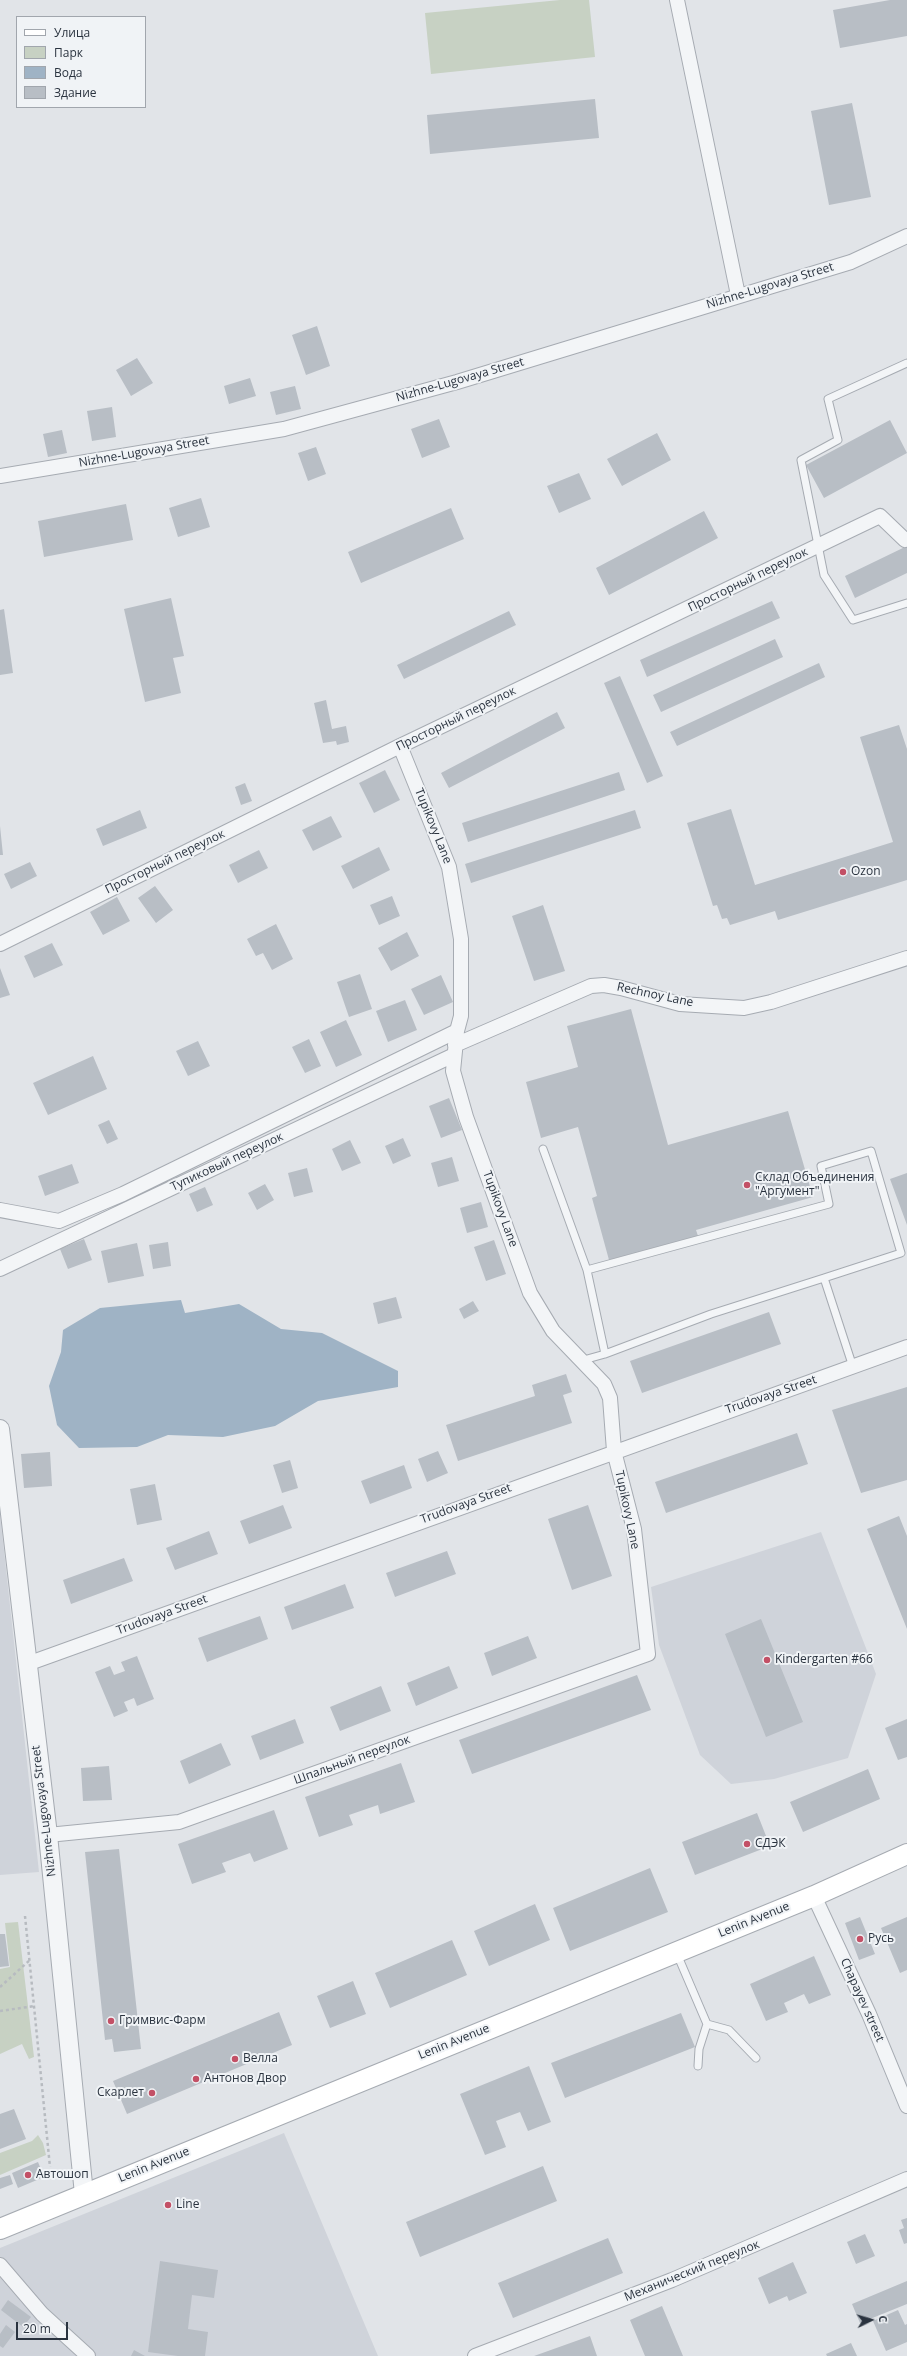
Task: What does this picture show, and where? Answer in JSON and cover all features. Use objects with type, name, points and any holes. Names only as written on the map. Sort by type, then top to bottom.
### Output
[{"type":"main road","name":"Lenin Avenue","points":[[0,2229],[814,1896],[907,1854]]},
{"type":"street","points":[[677,0],[738,295]]},
{"type":"street","name":"Nizhne-Lugovaya Street","points":[[0,476],[284,429],[458,382],[738,295],[850,262],[907,236]]},
{"type":"street","name":"Просторный переулок","points":[[0,944],[400,746],[880,516],[905,540],[907,539]]},
{"type":"street","name":"Tupikovy Lane","points":[[400,746],[450,867],[461,939],[461,1016],[456,1044],[454,1071],[466,1117],[530,1293],[553,1331],[580,1361],[604,1384],[610,1398],[614,1451],[634,1529],[648,1654]]},
{"type":"street","name":"Rechnoy Lane","points":[[456,1044],[591,986],[604,985],[622,988],[680,1004],[744,1008],[771,1002],[907,958]]},
{"type":"street","name":"Тупиковый переулок","points":[[0,1210],[59,1221],[456,1044]]},
{"type":"street","name":"Тупиковый переулок","points":[[0,1269],[456,1044]]},
{"type":"street","name":"Trudovaya Street","points":[[27,1664],[614,1451],[907,1347]]},
{"type":"street","name":"Nizhne-Lugovaya Street","points":[[0,1429],[48,1835],[84,2194]]},
{"type":"street","name":"Шпальный переулок","points":[[48,1835],[179,1822],[648,1654]]},
{"type":"street","name":"Chapayev street","points":[[814,1896],[869,2014],[907,2106]]},
{"type":"street","name":"Механический переулок","points":[[475,2356],[672,2280],[907,2179]]},
{"type":"street","points":[[0,2265],[42,2314],[88,2356]]},
{"type":"lane","points":[[907,363],[828,399],[838,440],[801,460],[824,575],[853,620],[907,603]]},
{"type":"lane","points":[[543,1149],[587,1270],[605,1354]]},
{"type":"lane","points":[[580,1361],[605,1354],[711,1314],[900,1253],[871,1151],[821,1166],[829,1204],[587,1270]]},
{"type":"lane","points":[[824,1278],[853,1366]]},
{"type":"lane","points":[[676,1952],[707,2024],[699,2049],[698,2066]]},
{"type":"lane","points":[[707,2024],[729,2030],[756,2058]]},
{"type":"path","points":[[25,1916],[50,2167]]},
{"type":"path","points":[[0,1987],[30,1960]]},
{"type":"path","points":[[0,2011],[35,2006]]},
{"type":"shaded area","points":[[0,1514],[39,1872],[0,1875]]},
{"type":"shaded area","name":"Kindergarten #66","points":[[821,1532],[876,1674],[848,1758],[774,1779],[731,1784],[700,1755],[659,1645],[651,1587]]},
{"type":"shaded area","points":[[284,2133],[378,2356],[0,2356],[0,2248]]},
{"type":"green space","points":[[560,0],[589,0],[595,57],[431,74],[425,13]]},
{"type":"green space","points":[[18,1922],[34,2057],[29,2059],[22,2044],[0,2054],[0,1969],[10,1967],[5,1923]]},
{"type":"green space","points":[[38,2135],[43,2143],[46,2155],[0,2175],[0,2153],[32,2141]]},
{"type":"water","points":[[181,1300],[185,1313],[239,1304],[281,1329],[322,1333],[398,1371],[398,1387],[318,1401],[275,1426],[223,1437],[168,1435],[137,1447],[79,1448],[57,1425],[49,1386],[61,1352],[63,1330],[100,1308]]},
{"type":"building","points":[[890,0],[907,0],[907,36],[840,48],[833,10]]},
{"type":"building","points":[[595,99],[599,138],[430,154],[427,115]]},
{"type":"building","points":[[852,103],[871,197],[829,205],[811,111]]},
{"type":"building","points":[[317,326],[330,366],[306,375],[292,335]]},
{"type":"building","points":[[137,358],[153,383],[131,396],[116,370]]},
{"type":"building","points":[[250,378],[256,396],[229,404],[224,386]]},
{"type":"building","points":[[295,386],[301,409],[276,415],[270,392]]},
{"type":"building","points":[[112,407],[116,437],[92,441],[87,411]]},
{"type":"building","points":[[439,419],[450,447],[422,458],[411,429]]},
{"type":"building","points":[[890,420],[907,453],[824,498],[806,465]]},
{"type":"building","points":[[62,430],[67,453],[48,457],[43,434]]},
{"type":"building","points":[[657,433],[671,460],[622,486],[607,459]]},
{"type":"building","points":[[316,447],[326,474],[308,481],[298,453]]},
{"type":"building","points":[[579,473],[591,499],[559,513],[547,486]]},
{"type":"building","points":[[201,498],[210,527],[178,537],[169,508]]},
{"type":"building","points":[[126,504],[133,540],[44,557],[38,521]]},
{"type":"building","points":[[451,508],[464,539],[361,583],[348,552]]},
{"type":"building","points":[[704,511],[718,538],[609,595],[596,568]]},
{"type":"building","points":[[907,546],[907,573],[855,598],[845,576]]},
{"type":"building","points":[[171,598],[184,656],[173,658],[181,693],[145,702],[124,609]]},
{"type":"building","points":[[772,601],[780,618],[647,677],[640,660]]},
{"type":"building","points":[[4,609],[13,673],[0,675],[0,610]]},
{"type":"building","points":[[509,611],[516,625],[404,679],[397,665]]},
{"type":"building","points":[[775,639],[783,657],[661,712],[653,695]]},
{"type":"building","points":[[819,663],[825,677],[677,746],[670,732]]},
{"type":"building","points":[[620,676],[663,776],[647,783],[604,683]]},
{"type":"building","points":[[326,700],[332,729],[346,726],[349,742],[337,745],[336,741],[323,743],[314,703]]},
{"type":"building","points":[[557,712],[565,728],[449,788],[441,773]]},
{"type":"building","points":[[899,725],[907,749],[907,880],[778,920],[775,911],[730,925],[727,918],[722,919],[717,905],[713,906],[687,823],[731,809],[755,885],[893,842],[860,737]]},
{"type":"building","points":[[385,770],[400,800],[374,813],[359,783]]},
{"type":"building","points":[[619,772],[625,790],[468,842],[462,823]]},
{"type":"building","points":[[245,783],[252,801],[241,805],[235,787]]},
{"type":"building","points":[[140,810],[147,828],[103,846],[96,829]]},
{"type":"building","points":[[635,810],[641,828],[471,883],[465,864]]},
{"type":"building","points":[[331,816],[342,837],[313,851],[302,830]]},
{"type":"building","points":[[0,826],[3,855],[0,855]]},
{"type":"building","points":[[379,847],[390,870],[353,889],[341,866]]},
{"type":"building","points":[[259,850],[268,868],[238,883],[229,865]]},
{"type":"building","points":[[30,862],[37,876],[11,889],[4,874]]},
{"type":"building","points":[[155,886],[173,910],[156,923],[138,898]]},
{"type":"building","points":[[392,896],[400,916],[379,925],[370,905]]},
{"type":"building","points":[[117,897],[130,921],[103,935],[90,912]]},
{"type":"building","points":[[543,905],[565,971],[534,981],[512,916]]},
{"type":"building","points":[[276,924],[293,959],[272,970],[263,953],[256,956],[247,939]]},
{"type":"building","points":[[407,932],[419,956],[391,971],[378,948]]},
{"type":"building","points":[[52,943],[63,965],[34,978],[24,956]]},
{"type":"building","points":[[0,968],[10,995],[0,998]]},
{"type":"building","points":[[360,974],[372,1009],[349,1017],[337,982]]},
{"type":"building","points":[[441,975],[453,1002],[424,1015],[411,989]]},
{"type":"building","points":[[405,1000],[417,1030],[388,1042],[376,1011]]},
{"type":"building","points":[[631,1009],[668,1145],[788,1111],[813,1197],[696,1230],[698,1236],[609,1260],[592,1198],[597,1196],[578,1127],[541,1138],[526,1082],[578,1067],[567,1026]]},
{"type":"building","points":[[346,1020],[362,1055],[336,1067],[320,1032]]},
{"type":"building","points":[[309,1039],[321,1066],[305,1073],[292,1047]]},
{"type":"building","points":[[198,1041],[210,1066],[188,1076],[176,1051]]},
{"type":"building","points":[[93,1056],[107,1089],[48,1115],[33,1083]]},
{"type":"building","points":[[449,1098],[462,1130],[441,1138],[429,1106]]},
{"type":"building","points":[[109,1120],[118,1139],[107,1144],[98,1125]]},
{"type":"building","points":[[403,1138],[411,1156],[393,1164],[385,1146]]},
{"type":"building","points":[[350,1140],[361,1163],[342,1171],[332,1149]]},
{"type":"building","points":[[452,1157],[459,1181],[438,1187],[431,1163]]},
{"type":"building","points":[[72,1164],[79,1183],[45,1196],[38,1176]]},
{"type":"building","points":[[307,1168],[313,1192],[294,1197],[288,1173]]},
{"type":"building","points":[[907,1173],[907,1225],[890,1179]]},
{"type":"building","points":[[265,1184],[274,1200],[257,1210],[248,1193]]},
{"type":"building","points":[[205,1187],[213,1205],[197,1212],[189,1194]]},
{"type":"building","points":[[481,1202],[488,1227],[467,1233],[460,1208]]},
{"type":"building","points":[[84,1239],[92,1260],[68,1269],[60,1249]]},
{"type":"building","points":[[494,1240],[506,1274],[486,1281],[474,1247]]},
{"type":"building","points":[[168,1242],[171,1266],[153,1269],[149,1245]]},
{"type":"building","points":[[137,1243],[144,1276],[108,1283],[101,1251]]},
{"type":"building","points":[[396,1297],[402,1318],[378,1324],[373,1303]]},
{"type":"building","points":[[473,1301],[479,1311],[464,1319],[459,1309]]},
{"type":"building","points":[[769,1312],[781,1344],[642,1393],[630,1361]]},
{"type":"building","points":[[566,1374],[572,1392],[563,1395],[572,1423],[458,1461],[446,1425],[535,1396],[532,1385]]},
{"type":"building","points":[[907,1387],[907,1480],[861,1493],[832,1410]]},
{"type":"building","points":[[797,1433],[808,1464],[666,1513],[655,1482]]},
{"type":"building","points":[[438,1451],[448,1473],[427,1482],[418,1459]]},
{"type":"building","points":[[50,1452],[52,1486],[24,1488],[21,1454]]},
{"type":"building","points":[[290,1460],[298,1488],[282,1493],[273,1465]]},
{"type":"building","points":[[404,1465],[412,1488],[370,1504],[361,1481]]},
{"type":"building","points":[[155,1484],[162,1520],[137,1525],[130,1489]]},
{"type":"building","points":[[283,1505],[292,1528],[249,1544],[240,1521]]},
{"type":"building","points":[[588,1505],[612,1576],[572,1590],[548,1519]]},
{"type":"building","points":[[899,1516],[907,1536],[907,1629],[867,1529]]},
{"type":"building","points":[[209,1531],[218,1554],[175,1570],[166,1548]]},
{"type":"building","points":[[447,1551],[456,1574],[395,1597],[386,1573]]},
{"type":"building","points":[[124,1558],[133,1581],[71,1604],[63,1580]]},
{"type":"building","points":[[345,1584],[354,1608],[292,1630],[284,1607]]},
{"type":"building","points":[[260,1616],[268,1639],[207,1662],[198,1638]]},
{"type":"building","points":[[761,1619],[803,1722],[766,1737],[725,1634]]},
{"type":"building","points":[[528,1636],[537,1658],[492,1676],[484,1653]]},
{"type":"building","points":[[137,1656],[154,1699],[137,1706],[134,1698],[124,1702],[128,1711],[114,1717],[95,1672],[110,1666],[114,1675],[125,1671],[121,1662]]},
{"type":"building","points":[[449,1666],[458,1688],[416,1706],[407,1683]]},
{"type":"building","points":[[637,1675],[651,1710],[472,1774],[459,1740]]},
{"type":"building","points":[[381,1686],[391,1711],[340,1731],[330,1707]]},
{"type":"building","points":[[295,1719],[304,1743],[260,1760],[251,1736]]},
{"type":"building","points":[[907,1719],[907,1757],[898,1760],[885,1728]]},
{"type":"building","points":[[221,1743],[231,1765],[189,1784],[180,1761]]},
{"type":"building","points":[[401,1763],[415,1802],[380,1814],[378,1805],[349,1815],[353,1825],[319,1837],[305,1797]]},
{"type":"building","points":[[109,1766],[112,1800],[83,1801],[81,1768]]},
{"type":"building","points":[[868,1769],[880,1799],[803,1832],[790,1802]]},
{"type":"building","points":[[274,1810],[288,1849],[254,1862],[250,1853],[222,1863],[226,1872],[192,1884],[178,1844]]},
{"type":"building","points":[[757,1813],[770,1846],[695,1875],[682,1842]]},
{"type":"building","points":[[119,1849],[141,2049],[114,2052],[112,2039],[105,2040],[85,1852]]},
{"type":"building","points":[[650,1868],[668,1912],[570,1951],[553,1908]]},
{"type":"building","points":[[535,1904],[550,1940],[489,1966],[474,1931]]},
{"type":"building","name":"Русь","points":[[860,1917],[875,1954],[859,1960],[845,1923]]},
{"type":"building","points":[[907,1917],[907,1970],[900,1973],[881,1928]]},
{"type":"building","points":[[0,1934],[5,1934],[9,1966],[0,1967]]},
{"type":"building","points":[[452,1940],[467,1975],[390,2008],[375,1973]]},
{"type":"building","points":[[814,1956],[831,1995],[809,2004],[804,1994],[784,2003],[788,2012],[766,2021],[750,1984]]},
{"type":"building","points":[[353,1981],[366,2014],[330,2028],[317,1996]]},
{"type":"building","points":[[279,2012],[292,2045],[127,2114],[113,2081]]},
{"type":"building","points":[[681,2013],[695,2047],[565,2098],[551,2063]]},
{"type":"building","points":[[529,2066],[551,2122],[528,2131],[520,2112],[496,2121],[506,2147],[485,2155],[460,2094]]},
{"type":"building","points":[[14,2109],[26,2139],[0,2149],[0,2114]]},
{"type":"building","name":"Автошоп","points":[[38,2162],[44,2177],[18,2188],[12,2173]]},
{"type":"building","points":[[543,2166],[557,2201],[420,2257],[406,2222]]},
{"type":"building","points":[[10,2175],[13,2184],[0,2189],[0,2178]]},
{"type":"building","points":[[907,2218],[907,2243],[904,2244],[899,2230],[904,2228],[901,2220]]},
{"type":"building","points":[[865,2234],[875,2256],[856,2264],[847,2242]]},
{"type":"building","points":[[608,2238],[623,2273],[513,2318],[498,2283]]},
{"type":"building","points":[[160,2261],[218,2270],[214,2298],[192,2295],[188,2329],[208,2332],[205,2356],[178,2356],[148,2352]]},
{"type":"building","points":[[793,2262],[807,2293],[789,2301],[787,2296],[769,2304],[758,2278]]},
{"type":"building","points":[[907,2281],[907,2304],[860,2323],[852,2304]]},
{"type":"building","points":[[8,2300],[31,2317],[23,2327],[1,2310]]},
{"type":"building","points":[[662,2306],[683,2356],[645,2356],[630,2320]]},
{"type":"building","points":[[898,2310],[905,2325],[907,2324],[907,2342],[886,2351],[873,2321]]},
{"type":"building","points":[[6,2325],[15,2332],[3,2348],[0,2346],[0,2334]]},
{"type":"building","points":[[590,2336],[597,2356],[534,2356]]},
{"type":"building","points":[[851,2343],[857,2356],[827,2356],[826,2354]]},
{"type":"building","points":[[134,2350],[145,2356],[131,2356]]},
{"type":"place","name":"Ozon","points":[[843,872]]},
{"type":"place","name":"Склад Объединения \"Аргумент\"","points":[[747,1185]]},
{"type":"place","name":"Kindergarten #66","points":[[767,1660]]},
{"type":"place","name":"СДЭК","points":[[747,1844]]},
{"type":"place","name":"Русь","points":[[860,1939]]},
{"type":"place","name":"Гримвис-Фарм","points":[[111,2021]]},
{"type":"place","name":"Велла","points":[[235,2059]]},
{"type":"place","name":"Антонов Двор","points":[[196,2079]]},
{"type":"place","name":"Скарлет","points":[[152,2093]]},
{"type":"place","name":"Автошоп","points":[[28,2175]]},
{"type":"place","name":"Line","points":[[168,2205]]}]
